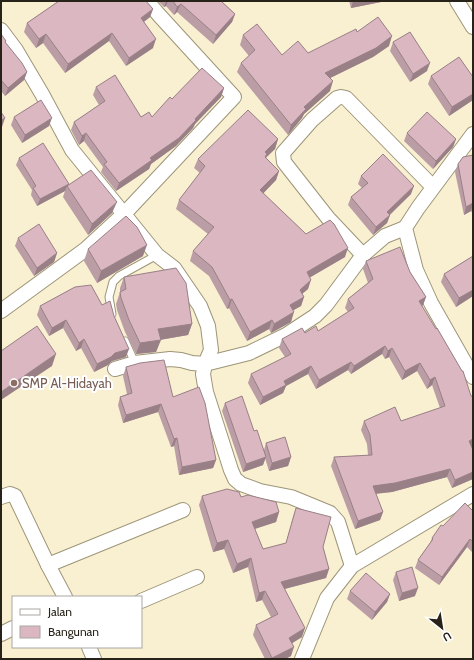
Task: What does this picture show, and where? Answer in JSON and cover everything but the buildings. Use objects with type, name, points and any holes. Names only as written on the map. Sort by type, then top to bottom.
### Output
[{"type":"street","points":[[1,312],[86,249],[124,214],[234,97],[147,1]]},
{"type":"street","points":[[457,1],[473,27]]},
{"type":"street","points":[[1,30],[16,50],[39,88],[72,150],[157,255],[174,268],[200,306],[208,326],[211,350],[205,364],[203,374],[206,392],[235,479],[241,484],[260,491],[291,497],[330,513],[338,522],[352,566]]},
{"type":"street","points":[[363,255],[328,218],[284,162],[283,153],[312,120],[337,98],[346,98],[433,187]]},
{"type":"street","points":[[115,369],[135,364],[170,359],[205,364],[249,353],[286,335],[306,323],[326,305],[363,255],[385,236],[405,228],[433,187],[473,134]]},
{"type":"street","points":[[405,228],[416,270],[431,303],[473,376]]},
{"type":"street","points":[[1,496],[10,494],[15,496],[64,596]]},
{"type":"street","points":[[302,659],[327,598],[352,566],[473,494]]},
{"type":"street","points":[[48,565],[183,510]]},
{"type":"street","points":[[142,601],[197,577]]},
{"type":"street","points":[[89,648],[94,659]]},
{"type":"lane","points":[[113,318],[109,297],[114,282],[119,276],[157,255]]},
{"type":"lane","points":[[123,338],[135,364]]},
{"type":"place","name":"SMP Al-Hidayah","points":[[14,383]]}]
